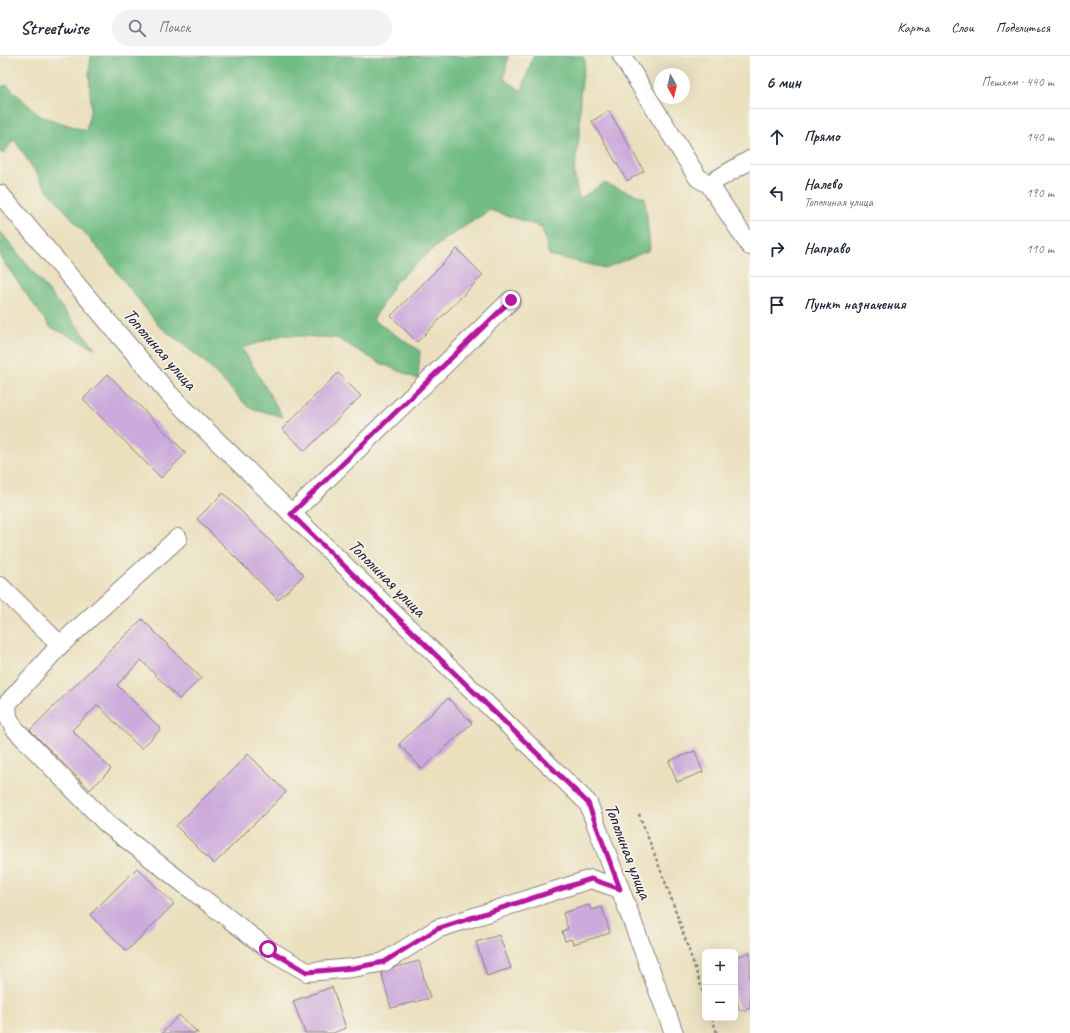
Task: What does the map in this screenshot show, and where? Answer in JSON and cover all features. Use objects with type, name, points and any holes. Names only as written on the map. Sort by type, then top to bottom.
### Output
[{"type":"street","points":[[622,56],[698,178],[709,184],[750,246]]},
{"type":"street","points":[[709,184],[750,160]]},
{"type":"street","name":"Тополиная улица","points":[[0,194],[170,395],[588,803],[674,1033]]},
{"type":"street","points":[[291,514],[511,300]]},
{"type":"street","points":[[178,538],[60,645],[6,704],[8,717],[14,728],[108,824],[268,949],[307,972],[353,968],[384,962],[437,929],[591,879],[620,889]]},
{"type":"street","points":[[0,586],[60,645]]},
{"type":"path","points":[[639,814],[672,900],[702,989]]},
{"type":"path","points":[[713,1021],[717,1033]]},
{"type":"green space","points":[[91,56],[508,56],[504,79],[522,91],[533,56],[582,56],[585,60],[580,96],[580,130],[574,173],[579,199],[604,183],[645,198],[650,250],[605,268],[549,255],[542,227],[490,210],[445,239],[396,281],[373,320],[420,351],[418,379],[378,362],[337,338],[283,335],[242,348],[283,417],[248,407],[203,360],[159,326],[102,253],[45,187],[14,139],[3,154],[0,152],[0,87],[7,85],[40,116],[86,131],[91,107],[89,72]]},
{"type":"green space","points":[[0,231],[95,348],[50,327],[0,257]]},
{"type":"building","points":[[609,111],[644,171],[627,181],[592,121]]},
{"type":"building","points":[[457,249],[483,275],[417,342],[391,316]]},
{"type":"building","points":[[338,373],[361,396],[305,451],[282,429]]},
{"type":"building","points":[[108,374],[186,453],[161,478],[83,399]]},
{"type":"building","points":[[223,493],[304,575],[278,600],[197,519]]},
{"type":"building","points":[[142,619],[201,678],[179,699],[141,660],[117,685],[161,729],[141,749],[98,705],[72,730],[111,769],[90,790],[30,730]]},
{"type":"building","points":[[448,698],[472,723],[422,769],[399,744]]},
{"type":"building","points":[[695,751],[703,772],[677,782],[669,761]]},
{"type":"building","points":[[248,754],[286,792],[214,864],[176,826]]},
{"type":"building","points":[[137,868],[174,904],[127,951],[90,915]]},
{"type":"building","points":[[589,905],[591,910],[602,907],[610,933],[573,944],[571,939],[565,941],[562,931],[568,929],[563,913]]},
{"type":"building","points":[[499,935],[511,968],[487,976],[476,942]]},
{"type":"building","points":[[750,952],[750,1008],[740,1011],[738,1005],[738,957]]},
{"type":"building","points":[[419,961],[430,998],[391,1008],[381,971]]},
{"type":"building","points":[[332,987],[346,1028],[333,1033],[305,1033],[293,1001]]},
{"type":"building","points":[[179,1015],[198,1033],[162,1033]]},
{"type":"route","points":[[268,949],[307,972],[353,968],[384,962],[437,929],[591,879],[620,889],[588,803],[291,514],[511,300]]}]
